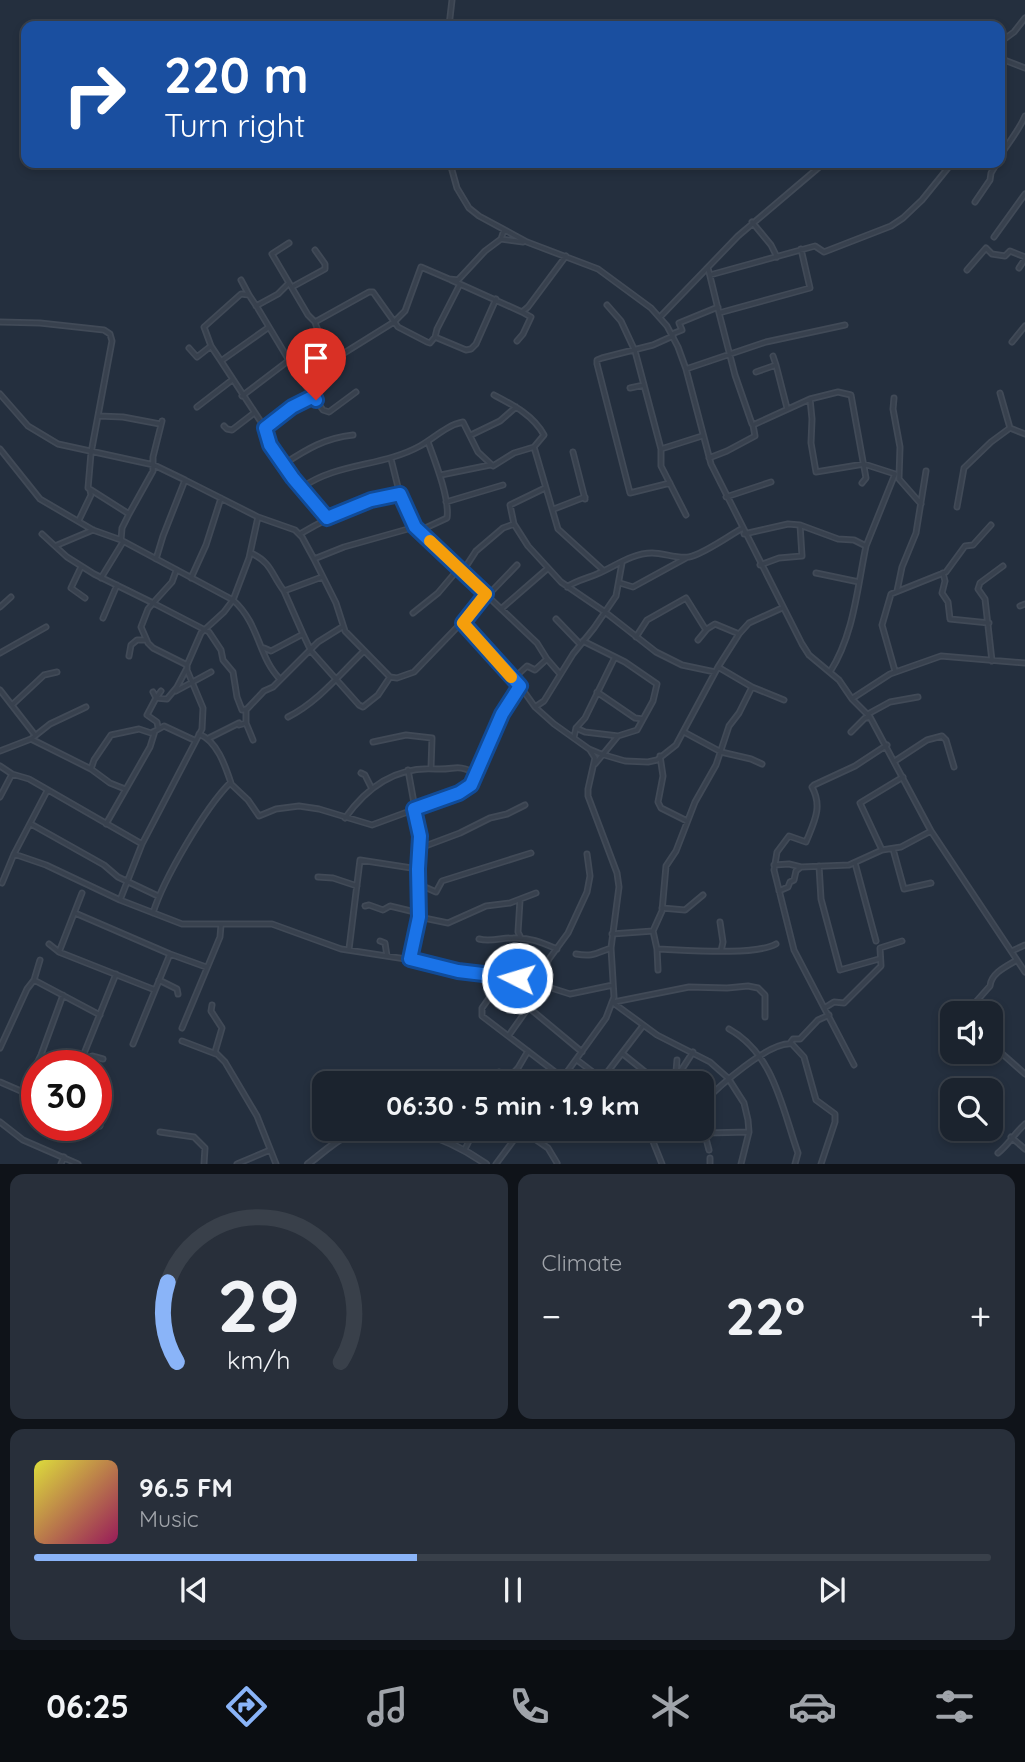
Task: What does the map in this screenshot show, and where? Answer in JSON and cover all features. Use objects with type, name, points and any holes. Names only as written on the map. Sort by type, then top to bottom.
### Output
[{"type":"street","points":[[450,21],[452,0]]},
{"type":"street","points":[[1005,39],[1025,18]]},
{"type":"street","points":[[1005,60],[1025,68]]},
{"type":"street","points":[[1005,149],[1025,116]]},
{"type":"street","points":[[451,168],[457,188],[469,208],[527,242],[610,276],[660,317],[672,335],[686,369],[709,458],[741,528],[802,645],[809,655],[839,680],[852,699],[869,715],[931,831],[1025,972]]},
{"type":"street","points":[[660,317],[752,222],[818,168]]},
{"type":"street","points":[[710,275],[815,246],[824,252],[891,226],[922,200],[948,168]]},
{"type":"street","points":[[975,202],[990,180],[994,168]]},
{"type":"street","points":[[994,237],[1025,194]]},
{"type":"street","points":[[752,222],[777,257]]},
{"type":"street","points":[[449,279],[458,280],[485,251],[501,239],[504,230]]},
{"type":"street","points":[[501,239],[527,242]]},
{"type":"street","points":[[289,243],[272,254],[308,315],[340,356]]},
{"type":"street","points":[[967,270],[986,248],[992,254],[1005,256],[1010,251],[1025,258],[1019,268]]},
{"type":"street","points":[[719,313],[810,288],[801,249]]},
{"type":"street","points":[[256,306],[290,285],[325,269],[326,264],[315,250]]},
{"type":"street","points":[[522,312],[566,256]]},
{"type":"street","points":[[303,382],[394,322],[405,311],[421,267],[531,317],[517,341]]},
{"type":"street","points":[[708,267],[729,354],[755,436],[709,458]]},
{"type":"street","points":[[241,280],[289,361],[324,410],[329,412],[356,392]]},
{"type":"street","points":[[315,321],[373,292],[398,327],[430,343],[460,284]]},
{"type":"street","points":[[249,295],[242,294],[204,327],[211,346],[265,428],[270,445],[327,518]]},
{"type":"street","points":[[435,337],[466,350],[471,349],[476,344],[496,299]]},
{"type":"street","points":[[607,305],[621,321],[635,351],[661,449],[661,466],[686,515]]},
{"type":"street","points":[[670,483],[630,493],[597,360],[663,342],[682,330],[679,323],[718,307]]},
{"type":"street","points":[[0,323],[40,323],[104,330],[110,334],[112,341],[91,453],[88,481],[91,495],[79,520]]},
{"type":"street","points":[[686,369],[766,342],[845,325]]},
{"type":"street","points":[[1012,342],[1025,326]]},
{"type":"street","points":[[221,361],[268,327]]},
{"type":"street","points":[[189,348],[197,357],[211,346]]},
{"type":"street","points":[[773,356],[787,408]]},
{"type":"street","points":[[242,396],[289,361]]},
{"type":"street","points":[[756,372],[776,365]]},
{"type":"street","points":[[197,407],[232,380]]},
{"type":"street","points":[[630,388],[644,385]]},
{"type":"street","points":[[752,425],[810,399],[838,392],[851,395],[866,478],[862,483]]},
{"type":"street","points":[[1000,393],[1010,428]]},
{"type":"street","points":[[0,394],[33,431],[58,444],[153,465],[258,517],[300,534],[336,603],[342,627],[390,677],[397,678],[414,671],[517,565]]},
{"type":"street","points":[[442,475],[493,466],[514,453],[534,447],[544,435],[526,414],[494,395]]},
{"type":"street","points":[[265,428],[292,407],[314,396]]},
{"type":"street","points":[[830,672],[841,655],[850,628],[866,546],[897,476],[900,447],[893,409],[894,398]]},
{"type":"street","points":[[810,399],[813,419],[811,443],[816,472],[864,464],[897,476],[921,504]]},
{"type":"street","points":[[471,435],[500,421],[516,407]]},
{"type":"street","points":[[224,426],[232,430],[254,413]]},
{"type":"street","points":[[99,416],[161,423],[146,486],[122,528],[122,541],[101,578]]},
{"type":"street","points":[[301,488],[330,472],[355,464],[391,459],[428,442],[459,422],[464,423],[483,458],[490,465]]},
{"type":"street","points":[[1010,428],[1025,434]]},
{"type":"street","points":[[957,507],[964,468],[1010,428]]},
{"type":"street","points":[[284,464],[314,444],[333,437],[353,435]]},
{"type":"street","points":[[661,449],[703,436]]},
{"type":"street","points":[[421,530],[446,518],[446,502],[428,442]]},
{"type":"street","points":[[534,447],[558,528],[603,570]]},
{"type":"street","points":[[0,449],[40,499],[93,530],[122,541],[233,600],[248,615],[270,669],[280,679]]},
{"type":"street","points":[[554,509],[585,498],[573,452]]},
{"type":"street","points":[[480,467],[483,458]]},
{"type":"street","points":[[391,459],[400,494],[415,527],[537,643],[560,674]]},
{"type":"street","points":[[897,592],[902,568],[916,533],[926,471]]},
{"type":"street","points":[[156,560],[185,480]]},
{"type":"street","points":[[726,497],[771,482]]},
{"type":"street","points":[[446,502],[503,485]]},
{"type":"street","points":[[545,488],[511,504],[514,524],[547,569],[567,587],[605,612],[656,652],[674,662],[717,669],[784,700]]},
{"type":"street","points":[[90,489],[130,514]]},
{"type":"street","points":[[300,534],[327,518],[371,500],[400,494]]},
{"type":"street","points":[[191,578],[206,545],[221,497]]},
{"type":"street","points":[[174,692],[201,633],[233,600],[251,553],[258,517]]},
{"type":"street","points":[[413,613],[438,593],[476,551],[503,528],[514,524]]},
{"type":"street","points":[[744,534],[788,524],[800,525],[866,546]]},
{"type":"street","points":[[760,565],[779,558],[802,556],[800,525]]},
{"type":"street","points":[[895,671],[882,625],[891,594],[943,573],[965,546],[973,545],[991,525]]},
{"type":"street","points":[[314,559],[344,547],[415,527]]},
{"type":"street","points":[[620,583],[633,587],[741,528]]},
{"type":"street","points":[[55,546],[93,530]]},
{"type":"street","points":[[42,534],[81,567],[205,628],[233,672],[240,707],[246,709]]},
{"type":"street","points":[[251,553],[268,564],[311,651],[363,706],[378,695],[390,677]]},
{"type":"street","points":[[567,587],[624,560],[653,553],[688,557]]},
{"type":"street","points":[[536,707],[544,701],[616,596],[620,583],[620,564],[624,560]]},
{"type":"street","points":[[992,661],[985,599],[978,592],[978,587],[1003,566]]},
{"type":"street","points":[[81,567],[71,588],[85,598]]},
{"type":"street","points":[[501,609],[547,569]]},
{"type":"street","points":[[120,900],[142,844],[199,734],[204,715],[187,667],[160,653],[146,640],[141,627],[153,603],[172,582],[176,571]]},
{"type":"street","points":[[816,573],[859,582]]},
{"type":"street","points":[[943,573],[945,582],[942,593],[948,602],[950,619],[989,623]]},
{"type":"street","points":[[284,592],[322,576]]},
{"type":"street","points":[[103,618],[117,585]]},
{"type":"street","points":[[0,607],[11,597]]},
{"type":"street","points":[[636,637],[647,620],[685,597],[706,630]]},
{"type":"street","points":[[589,749],[625,761],[657,760],[676,745],[739,634],[749,623],[782,608]]},
{"type":"street","points":[[556,619],[582,643],[615,657],[657,684],[653,701],[637,730],[618,736],[585,732],[576,728]]},
{"type":"street","points":[[463,623],[536,707],[589,749],[596,758],[588,796],[617,873],[619,887],[611,948],[612,1002],[606,1018],[568,1071]]},
{"type":"street","points":[[698,640],[706,630],[718,624],[739,634]]},
{"type":"street","points":[[0,653],[46,627]]},
{"type":"street","points":[[253,740],[246,723],[246,709],[318,642],[342,627]]},
{"type":"street","points":[[263,648],[271,651],[277,649],[303,634]]},
{"type":"street","points":[[129,656],[131,645],[137,640],[146,640]]},
{"type":"street","points":[[288,717],[302,709],[336,680],[364,651]]},
{"type":"street","points":[[852,699],[895,671],[941,656],[1025,663]]},
{"type":"street","points":[[574,737],[576,728],[585,718],[615,657]]},
{"type":"street","points":[[513,679],[527,666],[535,670],[547,659]]},
{"type":"street","points":[[12,705],[44,675],[57,672]]},
{"type":"street","points":[[156,698],[167,699],[174,692],[211,672]]},
{"type":"street","points":[[199,734],[209,738],[232,784],[248,800],[259,817],[276,810],[299,806],[319,808],[372,825],[459,793],[471,785],[502,714],[520,686]]},
{"type":"street","points":[[658,970],[653,931],[662,908],[666,866],[676,851],[687,821],[721,752],[729,726],[752,687]]},
{"type":"street","points":[[0,690],[33,737],[91,769],[110,783],[125,789]]},
{"type":"street","points":[[106,824],[150,747],[157,722],[147,715],[161,691]]},
{"type":"street","points":[[153,692],[156,698]]},
{"type":"street","points":[[597,692],[635,718],[643,719]]},
{"type":"street","points":[[850,732],[869,715],[890,702],[918,697]]},
{"type":"street","points":[[0,751],[33,737],[50,724],[86,707]]},
{"type":"street","points":[[209,738],[246,723]]},
{"type":"street","points":[[91,769],[111,735],[139,729],[152,733],[157,729],[170,728],[194,740]]},
{"type":"street","points":[[684,732],[721,752],[762,764]]},
{"type":"street","points":[[373,741],[401,735],[432,737],[431,768]]},
{"type":"street","points":[[594,766],[618,736]]},
{"type":"street","points":[[895,761],[927,740],[942,736],[946,740],[954,767]]},
{"type":"street","points":[[854,1065],[794,950],[778,891],[776,852],[789,836],[806,842],[817,818],[814,785],[855,766],[887,745]]},
{"type":"street","points":[[660,756],[663,776],[658,802],[661,808],[687,821]]},
{"type":"street","points":[[0,766],[12,774],[29,779],[142,844]]},
{"type":"street","points":[[345,818],[354,805],[384,779],[408,770],[459,766],[478,774]]},
{"type":"street","points":[[408,770],[420,836],[419,915],[410,959]]},
{"type":"street","points":[[361,773],[365,775],[372,789]]},
{"type":"street","points":[[0,797],[12,774]]},
{"type":"street","points":[[882,850],[860,803],[903,777]]},
{"type":"street","points":[[153,913],[158,896],[218,794],[232,784]]},
{"type":"street","points":[[2,883],[14,853],[47,791]]},
{"type":"street","points":[[420,848],[490,818],[507,814],[525,804]]},
{"type":"street","points":[[101,820],[110,817]]},
{"type":"street","points":[[30,824],[104,865],[118,877],[158,896]]},
{"type":"street","points":[[775,865],[802,867],[855,863],[931,831]]},
{"type":"street","points":[[893,849],[904,889],[932,883]]},
{"type":"street","points":[[14,853],[182,924],[272,924],[304,937],[349,949],[410,959],[458,971],[534,981],[570,994],[613,985]]},
{"type":"street","points":[[418,884],[436,892],[442,881],[531,853]]},
{"type":"street","points":[[509,1035],[538,993],[549,959],[558,949],[587,892],[590,876],[587,854]]},
{"type":"street","points":[[349,949],[360,860],[418,869]]},
{"type":"street","points":[[855,863],[876,942]]},
{"type":"street","points":[[818,866],[821,899],[840,970],[879,959]]},
{"type":"street","points":[[778,891],[788,887],[794,880],[796,871],[802,867]]},
{"type":"street","points":[[0,871],[6,871]]},
{"type":"street","points":[[318,877],[333,878],[357,886]]},
{"type":"street","points":[[59,952],[82,893]]},
{"type":"street","points":[[365,906],[383,910],[390,906],[448,923],[486,906],[520,900],[536,893]]},
{"type":"street","points":[[662,908],[685,910],[703,895]]},
{"type":"street","points":[[520,900],[518,932],[523,938]]},
{"type":"street","points":[[75,912],[206,967]]},
{"type":"street","points":[[720,922],[723,942],[721,951]]},
{"type":"street","points":[[182,1028],[220,937],[221,925]]},
{"type":"street","points":[[612,934],[653,931]]},
{"type":"street","points":[[479,939],[488,942],[523,938],[558,949]]},
{"type":"street","points":[[380,941],[385,943],[387,957]]},
{"type":"street","points":[[826,1007],[834,1002],[844,1003],[881,966],[880,948],[902,941]]},
{"type":"street","points":[[49,944],[59,952],[155,990]]},
{"type":"street","points":[[657,949],[721,951],[761,949],[776,944]]},
{"type":"street","points":[[1012,951],[1025,945]]},
{"type":"street","points":[[576,954],[589,957],[611,948]]},
{"type":"street","points":[[133,1044],[170,954]]},
{"type":"street","points":[[0,1048],[27,989],[34,980],[40,960]]},
{"type":"street","points":[[977,1001],[990,986],[990,980],[1017,960]]},
{"type":"street","points":[[86,1050],[116,974]]},
{"type":"street","points":[[495,976],[497,987],[482,1008],[482,1016],[554,1071]]},
{"type":"street","points":[[34,980],[100,1015]]},
{"type":"street","points":[[159,980],[177,989],[178,994]]},
{"type":"street","points":[[612,1002],[681,988],[727,989],[748,986],[758,988],[765,995],[765,1017]]},
{"type":"street","points":[[43,1050],[64,995]]},
{"type":"street","points":[[612,1002],[643,1026],[710,1062],[728,1078],[744,1103],[749,1132],[741,1164]]},
{"type":"street","points":[[212,1006],[211,1011],[222,1028],[215,1052],[217,1054]]},
{"type":"street","points":[[528,1007],[582,1052]]},
{"type":"street","points":[[790,1044],[793,1039],[800,1039],[818,1020],[829,1015]]},
{"type":"street","points":[[609,1071],[643,1026]]},
{"type":"street","points":[[729,1030],[750,1044],[777,1087],[798,1153],[795,1164]]},
{"type":"street","points":[[182,1041],[217,1054],[225,1062],[257,1116],[276,1164]]},
{"type":"street","points":[[714,1092],[728,1078],[759,1057],[784,1044],[796,1046],[804,1057],[816,1100],[835,1114],[824,1162]]},
{"type":"street","points":[[515,1071],[528,1051]]},
{"type":"street","points":[[682,1071],[694,1052]]},
{"type":"street","points":[[623,1054],[644,1071]]},
{"type":"street","points":[[1003,1055],[1025,1074]]},
{"type":"street","points":[[577,1059],[590,1071]]},
{"type":"street","points":[[676,1071],[677,1060]]},
{"type":"street","points":[[0,1082],[21,1091]]},
{"type":"street","points":[[0,1122],[23,1140],[78,1164]]},
{"type":"street","points":[[998,1153],[1025,1124]]},
{"type":"street","points":[[160,1132],[194,1137],[205,1148],[204,1164]]},
{"type":"street","points":[[714,1133],[749,1132]]},
{"type":"street","points":[[1011,1136],[1025,1149]]},
{"type":"street","points":[[308,1164],[340,1141]]},
{"type":"street","points":[[449,1141],[486,1164]]},
{"type":"street","points":[[465,1149],[469,1141]]},
{"type":"street","points":[[496,1164],[513,1141]]},
{"type":"street","points":[[538,1141],[548,1148],[557,1163]]},
{"type":"street","points":[[654,1141],[662,1164]]},
{"type":"street","points":[[707,1141],[709,1150]]},
{"type":"street","points":[[237,1164],[270,1150]]},
{"type":"street","points":[[61,1164],[64,1157]]},
{"type":"slow traffic","points":[[430,541],[486,594],[463,623],[511,677]]},
{"type":"route","points":[[316,400],[314,396],[292,407],[265,428],[270,445],[293,478],[327,518],[371,500],[400,494],[415,527],[486,594],[463,623],[520,686],[502,714],[471,785],[459,793],[414,809],[420,836],[419,917],[410,959],[458,971],[517,978]]}]
